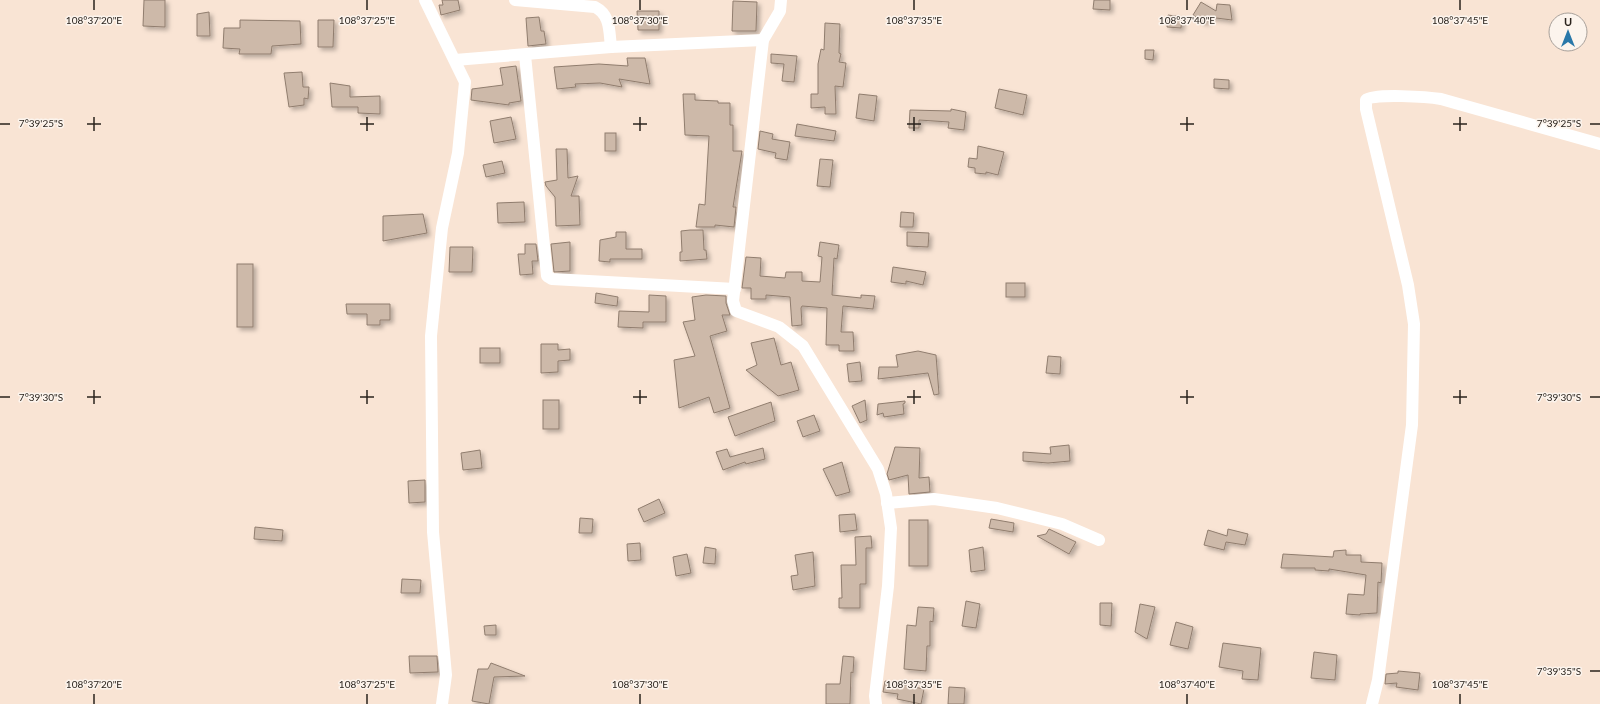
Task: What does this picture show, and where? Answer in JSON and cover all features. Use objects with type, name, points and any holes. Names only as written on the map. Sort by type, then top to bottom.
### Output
[{"type":"street","points":[[425,0],[465,82],[458,153],[442,228],[431,336],[433,532],[446,675],[442,704]]},
{"type":"street","points":[[515,0],[595,7],[605,14],[608,19],[611,48]]},
{"type":"street","points":[[781,0],[780,11],[763,40],[733,301],[736,311],[779,327],[803,346],[878,469],[887,503],[891,528],[888,586],[875,696],[876,704]]},
{"type":"street","points":[[455,60],[611,48],[763,40]]},
{"type":"street","points":[[525,55],[547,276],[552,279],[735,289]]},
{"type":"street","points":[[1372,704],[1378,680],[1412,425],[1414,324],[1408,285],[1366,109],[1366,100],[1374,97],[1423,97],[1441,99],[1600,144]]},
{"type":"street","points":[[887,503],[934,499],[997,508],[1062,524],[1099,540]]},
{"type":"building","points":[[144,0],[165,0],[165,27],[143,26]]},
{"type":"building","points":[[442,0],[458,0],[460,10],[441,15],[439,5],[443,5]]},
{"type":"building","points":[[1094,0],[1110,0],[1110,10],[1093,9]]},
{"type":"building","points":[[733,1],[757,2],[756,31],[732,31]]},
{"type":"building","points":[[1201,2],[1216,11],[1217,4],[1230,5],[1232,20],[1208,17],[1205,23],[1193,15]]},
{"type":"building","points":[[637,11],[659,11],[659,30],[638,30]]},
{"type":"building","points":[[209,12],[210,36],[197,36],[197,14]]},
{"type":"building","points":[[1168,15],[1182,17],[1181,28],[1167,27]]},
{"type":"building","points":[[539,17],[541,31],[544,31],[546,44],[528,46],[526,18]]},
{"type":"building","points":[[240,20],[300,21],[301,44],[272,46],[271,54],[239,54],[240,49],[223,48],[224,28],[240,28]]},
{"type":"building","points":[[318,20],[334,20],[333,47],[318,47]]},
{"type":"building","points":[[825,23],[840,24],[839,53],[841,54],[839,62],[846,63],[843,87],[835,86],[836,114],[825,114],[825,107],[811,108],[811,94],[818,94],[818,64],[821,49],[824,50]]},
{"type":"building","points":[[1145,50],[1154,50],[1153,60],[1145,59]]},
{"type":"building","points":[[771,54],[797,56],[794,82],[782,81],[784,64],[771,63]]},
{"type":"building","points":[[627,58],[645,58],[650,84],[619,79],[622,87],[600,83],[575,84],[576,87],[557,89],[554,67],[599,64],[628,66]]},
{"type":"building","points":[[516,66],[521,101],[509,103],[509,105],[471,100],[472,89],[503,85],[500,68]]},
{"type":"building","points":[[302,72],[303,87],[309,87],[308,99],[304,98],[304,105],[289,107],[284,73]]},
{"type":"building","points":[[1214,79],[1229,80],[1229,89],[1214,88]]},
{"type":"building","points":[[330,83],[350,86],[350,97],[380,96],[380,114],[358,113],[358,107],[332,107]]},
{"type":"building","points":[[999,89],[1027,95],[1023,115],[995,108]]},
{"type":"building","points":[[683,94],[695,94],[695,100],[730,103],[730,125],[733,125],[733,151],[742,151],[733,207],[736,207],[734,227],[715,225],[715,227],[696,227],[699,204],[705,205],[709,136],[685,135]]},
{"type":"building","points":[[859,94],[877,96],[874,121],[856,118]]},
{"type":"building","points":[[951,109],[966,112],[964,130],[948,128],[949,122],[919,120],[919,128],[909,128],[910,110],[951,111]]},
{"type":"building","points":[[511,117],[516,139],[494,143],[490,121]]},
{"type":"building","points":[[797,124],[836,131],[834,141],[795,136]]},
{"type":"building","points":[[760,131],[773,134],[772,139],[790,142],[787,160],[775,158],[776,153],[758,149]]},
{"type":"building","points":[[605,133],[616,133],[616,151],[605,151]]},
{"type":"building","points":[[978,146],[1004,152],[998,175],[986,172],[986,174],[975,173],[975,168],[968,167],[969,158],[977,159]]},
{"type":"building","points":[[556,149],[567,149],[568,178],[578,176],[571,196],[579,196],[580,225],[556,226],[555,197],[546,186],[545,182],[557,180]]},
{"type":"building","points":[[820,159],[833,160],[830,187],[817,186]]},
{"type":"building","points":[[502,161],[505,173],[486,177],[483,165]]},
{"type":"building","points":[[524,202],[525,222],[498,223],[497,203]]},
{"type":"building","points":[[901,212],[914,213],[913,227],[900,227]]},
{"type":"building","points":[[423,214],[427,233],[383,241],[383,216]]},
{"type":"building","points":[[703,230],[704,250],[706,250],[707,259],[680,261],[680,252],[682,252],[681,231]]},
{"type":"building","points":[[616,232],[626,232],[626,249],[642,249],[642,259],[610,259],[610,262],[599,261],[600,240],[616,237]]},
{"type":"building","points":[[907,232],[929,233],[928,247],[907,246]]},
{"type":"building","points":[[570,242],[570,271],[554,272],[551,244]]},
{"type":"building","points":[[820,242],[839,245],[837,259],[834,258],[832,295],[861,298],[861,295],[875,296],[873,309],[843,306],[841,332],[853,332],[854,351],[839,351],[839,345],[826,345],[827,308],[802,306],[802,325],[792,326],[790,297],[766,295],[766,299],[751,299],[751,288],[742,288],[746,257],[761,258],[760,276],[785,278],[786,272],[802,272],[802,281],[820,282],[822,257],[818,256]]},
{"type":"building","points":[[525,244],[536,244],[538,261],[532,261],[533,274],[520,275],[518,254],[525,254]]},
{"type":"building","points":[[450,247],[473,247],[472,272],[449,272]]},
{"type":"building","points":[[237,264],[253,264],[253,327],[237,327]]},
{"type":"building","points":[[893,267],[926,272],[923,285],[906,281],[906,284],[891,282]]},
{"type":"building","points":[[1006,283],[1025,283],[1025,297],[1006,297]]},
{"type":"building","points":[[596,293],[618,297],[617,306],[595,303]]},
{"type":"building","points":[[649,295],[666,296],[666,322],[643,322],[643,328],[618,327],[619,311],[649,312]]},
{"type":"building","points":[[706,295],[726,296],[726,303],[730,315],[722,315],[727,331],[710,336],[730,408],[714,413],[709,397],[679,408],[674,360],[695,356],[683,322],[695,320],[692,297]]},
{"type":"building","points":[[346,304],[390,304],[390,320],[380,320],[380,325],[367,325],[367,314],[347,314]]},
{"type":"building","points":[[774,338],[781,365],[791,362],[799,390],[778,396],[746,370],[757,365],[751,343]]},
{"type":"building","points":[[541,344],[558,344],[558,350],[570,349],[570,360],[558,361],[558,372],[541,373]]},
{"type":"building","points":[[480,348],[500,348],[500,363],[480,363]]},
{"type":"building","points":[[918,351],[936,355],[939,394],[934,395],[928,373],[878,379],[879,367],[898,367],[896,355]]},
{"type":"building","points":[[1048,356],[1061,357],[1060,374],[1046,373]]},
{"type":"building","points":[[860,362],[862,381],[849,382],[847,364]]},
{"type":"building","points":[[543,400],[559,400],[559,429],[543,429]]},
{"type":"building","points":[[865,400],[867,420],[860,423],[852,406]]},
{"type":"building","points":[[905,401],[903,404],[904,414],[884,417],[883,413],[877,415],[878,404]]},
{"type":"building","points":[[771,402],[775,421],[735,436],[728,417]]},
{"type":"building","points":[[814,415],[820,431],[803,437],[797,421]]},
{"type":"building","points":[[1069,445],[1070,461],[1048,463],[1023,461],[1023,452],[1051,454],[1050,447]]},
{"type":"building","points":[[895,447],[920,448],[919,478],[929,477],[930,492],[909,494],[908,475],[889,480],[887,474]]},
{"type":"building","points":[[763,448],[765,459],[746,464],[745,462],[723,470],[716,452],[727,449],[730,457]]},
{"type":"building","points":[[480,450],[482,468],[463,470],[461,453]]},
{"type":"building","points":[[842,462],[850,492],[836,496],[823,469]]},
{"type":"building","points":[[425,480],[425,502],[409,503],[408,481]]},
{"type":"building","points":[[659,499],[665,513],[644,522],[638,509]]},
{"type":"building","points":[[855,514],[857,530],[840,532],[839,515]]},
{"type":"building","points":[[580,518],[593,519],[592,533],[579,533]]},
{"type":"building","points":[[991,519],[1014,523],[1013,532],[989,528]]},
{"type":"building","points":[[909,520],[928,520],[928,566],[909,566]]},
{"type":"building","points":[[255,527],[283,530],[282,541],[254,539]]},
{"type":"building","points":[[1049,529],[1076,542],[1069,554],[1037,536],[1046,534]]},
{"type":"building","points":[[1228,529],[1248,534],[1245,545],[1226,542],[1224,550],[1204,545],[1208,530],[1227,536]]},
{"type":"building","points":[[871,536],[872,548],[866,548],[866,584],[860,584],[860,608],[839,608],[839,598],[842,598],[841,565],[856,565],[855,537]]},
{"type":"building","points":[[640,543],[641,560],[628,561],[627,544]]},
{"type":"building","points":[[705,547],[716,549],[715,564],[703,563]]},
{"type":"building","points":[[983,547],[985,570],[971,572],[969,550]]},
{"type":"building","points":[[1346,550],[1346,555],[1361,555],[1361,562],[1382,563],[1381,583],[1378,582],[1377,613],[1360,615],[1346,614],[1348,594],[1364,595],[1366,575],[1329,569],[1329,571],[1315,570],[1315,568],[1281,568],[1283,554],[1333,557],[1334,551]]},
{"type":"building","points":[[813,552],[815,586],[793,590],[791,576],[798,575],[795,555]]},
{"type":"building","points":[[687,554],[691,573],[676,576],[673,557]]},
{"type":"building","points":[[402,579],[421,580],[420,593],[401,593]]},
{"type":"building","points":[[966,601],[980,604],[976,628],[962,626]]},
{"type":"building","points":[[1100,603],[1112,603],[1111,626],[1100,625]]},
{"type":"building","points":[[1140,604],[1155,607],[1147,639],[1135,632]]},
{"type":"building","points":[[918,607],[934,608],[933,622],[930,621],[930,646],[927,646],[926,671],[904,669],[907,625],[916,626]]},
{"type":"building","points":[[1176,622],[1193,627],[1188,649],[1170,645]]},
{"type":"building","points":[[496,625],[496,635],[485,635],[484,626]]},
{"type":"building","points":[[1223,643],[1261,648],[1258,680],[1242,679],[1243,671],[1219,667]]},
{"type":"building","points":[[1314,652],[1337,655],[1335,680],[1311,678]]},
{"type":"building","points":[[409,656],[437,656],[438,672],[410,673]]},
{"type":"building","points":[[843,656],[854,657],[853,673],[851,672],[850,704],[826,704],[826,684],[840,684]]},
{"type":"building","points":[[491,663],[525,676],[494,677],[489,704],[472,701],[478,669],[488,669]]},
{"type":"building","points":[[1398,671],[1420,673],[1418,690],[1396,687],[1397,683],[1385,684],[1386,674],[1398,673]]},
{"type":"building","points":[[885,681],[924,689],[921,704],[897,699],[898,694],[883,692]]},
{"type":"building","points":[[949,687],[965,688],[964,704],[948,704]]}]
